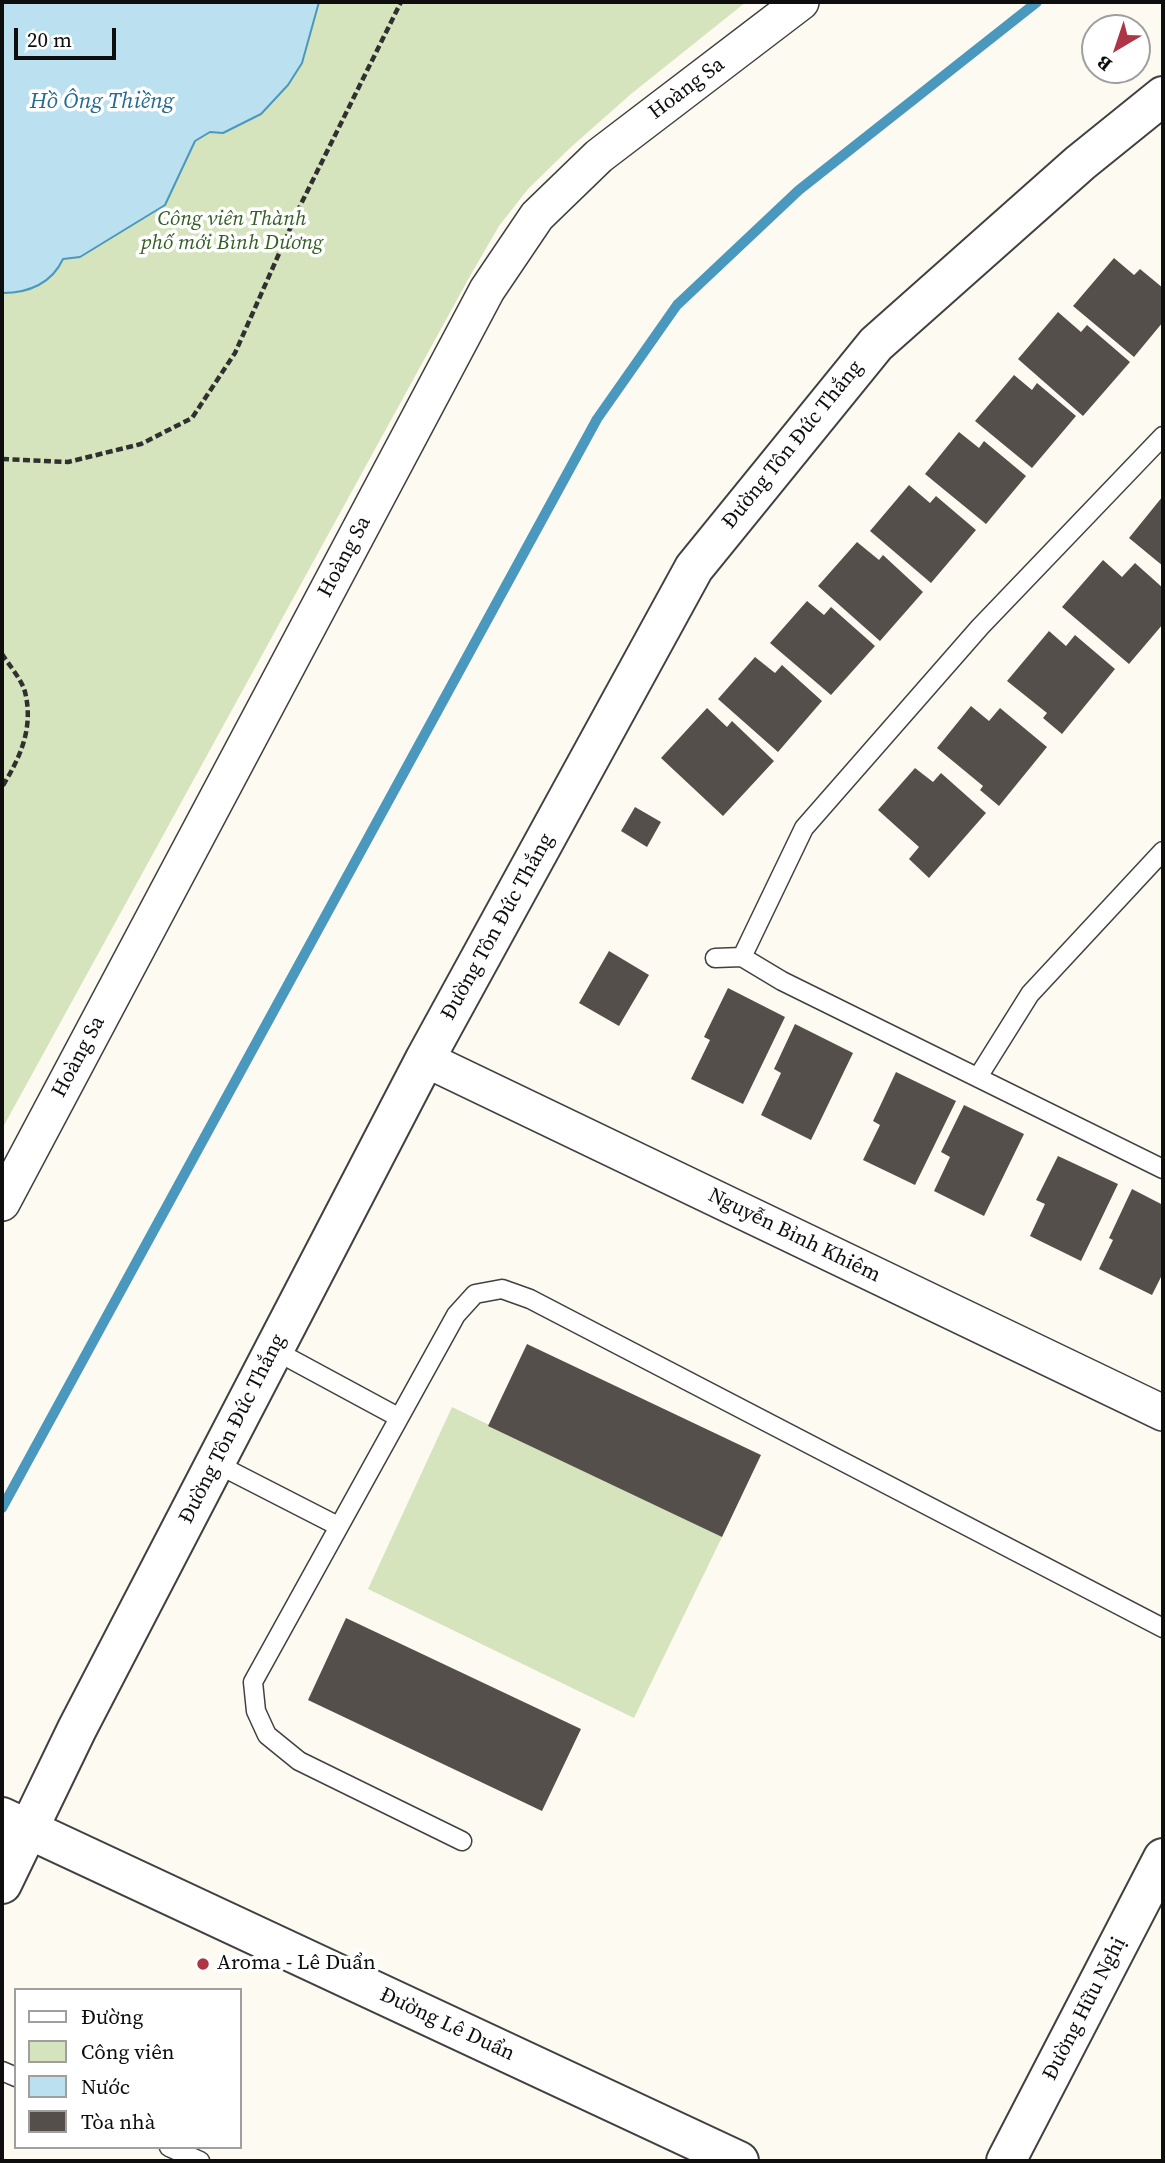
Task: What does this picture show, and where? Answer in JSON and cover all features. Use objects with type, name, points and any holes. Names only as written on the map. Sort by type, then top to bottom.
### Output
[{"type":"street","name":"Hoàng Sa","points":[[2,1203],[481,303],[523,237],[537,216],[599,156],[801,2]]},
{"type":"street","name":"Đường Tôn Đức Thắng","points":[[2,1884],[14,1824],[215,1463],[425,1059],[694,568],[876,344],[1080,163],[1163,96]]},
{"type":"street","name":"Nguyễn Bỉnh Khiêm","points":[[425,1059],[1163,1413]]},
{"type":"street","name":"Đường Lê Duẩn","points":[[14,1824],[739,2161]]},
{"type":"street","name":"Đường Hữu Nghị","points":[[1006,2161],[1163,1858]]},
{"type":"lane","points":[[742,957],[804,828],[980,627],[1163,436]]},
{"type":"lane","points":[[978,1077],[1030,994],[1163,851]]},
{"type":"lane","points":[[715,958],[742,957],[782,981],[1163,1169]]},
{"type":"lane","points":[[462,1842],[299,1761],[267,1735],[256,1712],[253,1682],[456,1314],[475,1294],[502,1289],[530,1299],[1163,1628]]},
{"type":"lane","points":[[274,1350],[398,1417]]},
{"type":"lane","points":[[215,1463],[338,1525]]},
{"type":"lane","points":[[173,2149],[200,2161]]},
{"type":"path","points":[[2,459],[68,462],[141,444],[192,418],[235,353],[301,204],[401,2]]},
{"type":"path","points":[[2,654],[25,690],[27,728],[19,760],[2,787]]},
{"type":"green space","name":"Công viên Thành phố mới Bình Dương","points":[[2,2],[746,2],[631,94],[570,148],[528,189],[499,226],[2,1129]]},
{"type":"green space","points":[[452,1407],[722,1537],[634,1718],[368,1589]]},
{"type":"water","name":"Hồ Ông Thiềng","points":[[2,2],[319,2],[302,63],[288,85],[261,114],[223,133],[210,132],[195,141],[165,205],[80,257],[63,259],[53,274],[39,285],[22,291],[3,293]]},
{"type":"building","points":[[1114,258],[1134,275],[1140,269],[1163,288],[1163,322],[1134,357],[1073,306]]},
{"type":"building","points":[[1058,312],[1081,332],[1087,325],[1130,362],[1083,416],[1018,359]]},
{"type":"building","points":[[1014,375],[1032,390],[1037,383],[1076,416],[1032,468],[975,421]]},
{"type":"building","points":[[959,432],[979,448],[984,441],[1026,476],[986,524],[925,474]]},
{"type":"building","points":[[909,485],[930,503],[936,496],[976,530],[931,583],[870,531]]},
{"type":"building","points":[[1163,496],[1163,566],[1129,538]]},
{"type":"building","points":[[857,542],[879,560],[883,555],[923,592],[880,641],[818,586]]},
{"type":"building","points":[[1103,560],[1122,577],[1135,563],[1163,588],[1163,624],[1129,664],[1062,607]]},
{"type":"building","points":[[807,601],[824,615],[831,607],[875,646],[831,695],[770,643]]},
{"type":"building","points":[[1049,631],[1066,646],[1075,635],[1115,669],[1062,734],[1043,718],[1047,713],[1007,681]]},
{"type":"building","points":[[755,657],[775,673],[782,665],[822,701],[778,752],[718,699]]},
{"type":"building","points":[[971,706],[989,721],[1000,708],[1047,747],[999,806],[980,790],[983,786],[937,748]]},
{"type":"building","points":[[707,708],[727,727],[732,721],[774,761],[723,816],[661,758]]},
{"type":"building","points":[[915,768],[933,782],[941,773],[986,813],[929,878],[909,859],[919,847],[878,810]]},
{"type":"building","points":[[635,807],[661,822],[647,847],[621,831]]},
{"type":"building","points":[[609,951],[649,975],[619,1026],[579,1003]]},
{"type":"building","points":[[728,988],[785,1017],[743,1104],[691,1079],[710,1040],[704,1037]]},
{"type":"building","points":[[795,1024],[853,1053],[811,1140],[761,1115],[781,1073],[774,1069]]},
{"type":"building","points":[[896,1072],[956,1101],[915,1185],[863,1160],[880,1125],[873,1121]]},
{"type":"building","points":[[964,1105],[1024,1134],[984,1216],[934,1191],[950,1157],[941,1152]]},
{"type":"building","points":[[1058,1156],[1118,1184],[1081,1261],[1030,1236],[1045,1204],[1036,1200]]},
{"type":"building","points":[[1132,1189],[1163,1205],[1163,1273],[1152,1295],[1099,1269],[1113,1240],[1109,1238]]},
{"type":"building","points":[[527,1344],[761,1455],[722,1537],[488,1426]]},
{"type":"building","points":[[346,1618],[581,1729],[542,1811],[308,1700]]},
{"type":"waterway","points":[[2,1508],[597,419],[677,305],[799,190],[1037,2]]},
{"type":"place","name":"Aroma - Lê Duẩn","points":[[203,1964]]}]
